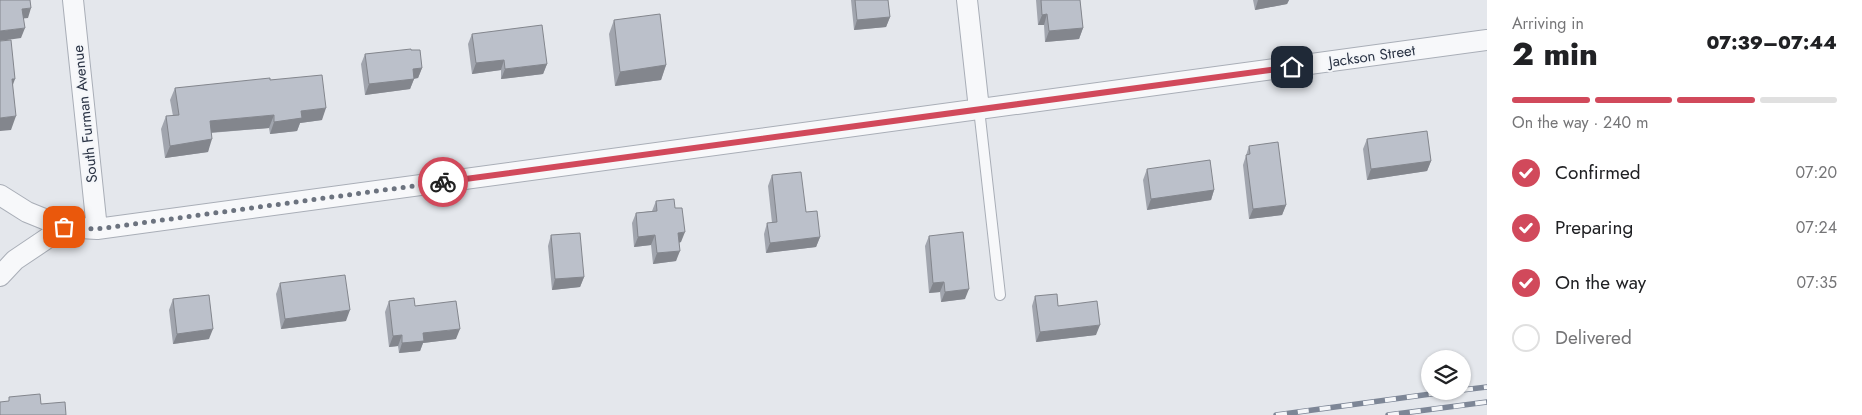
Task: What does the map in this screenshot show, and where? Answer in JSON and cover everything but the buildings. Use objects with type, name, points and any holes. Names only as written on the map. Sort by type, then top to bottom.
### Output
[{"type":"street","name":"South Furman Avenue","points":[[73,0],[97,229]]},
{"type":"street","points":[[967,0],[979,109]]},
{"type":"street","name":"Jackson Street","points":[[0,195],[27,212],[64,227],[97,229],[1487,40]]},
{"type":"street","points":[[0,276],[15,260],[64,227]]},
{"type":"lane","points":[[979,109],[1000,294]]},
{"type":"railway","points":[[1471,389],[1487,387]]},
{"type":"railway","points":[[1276,415],[1421,395]]},
{"type":"railway","points":[[1388,415],[1487,402]]},
{"type":"way so far","points":[[64,227],[97,229],[443,182]]},
{"type":"route","points":[[443,182],[1292,67]]}]
